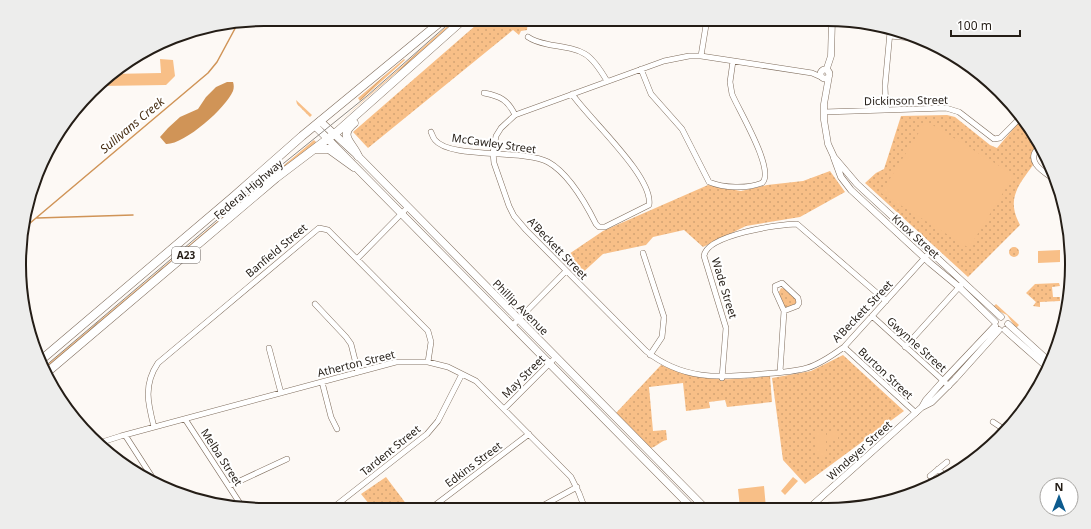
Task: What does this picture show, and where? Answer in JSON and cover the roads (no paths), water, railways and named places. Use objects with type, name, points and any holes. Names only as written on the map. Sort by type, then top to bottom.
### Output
[{"type":"highway","points":[[415,44],[422,31],[428,26]]},
{"type":"highway","name":"Federal Highway","points":[[44,356],[233,197],[317,123],[436,26]]},
{"type":"highway","name":"Federal Highway","points":[[51,369],[276,178],[315,149],[380,95],[456,26]]},
{"type":"highway","points":[[358,156],[347,138],[347,130],[376,105],[380,95]]},
{"type":"highway","points":[[315,149],[329,149],[354,167]]},
{"type":"main road","name":"Phillip Avenue","points":[[317,123],[331,136],[358,156],[700,503]]},
{"type":"main road","name":"Phillip Avenue","points":[[331,136],[354,167],[687,503]]},
{"type":"street","points":[[701,56],[706,26]]},
{"type":"street","name":"Knox Street","points":[[832,26],[830,50],[824,74],[824,112],[828,144],[841,177],[851,190],[925,258],[961,284],[1000,317],[1006,319],[1008,324]]},
{"type":"street","points":[[886,110],[885,86],[890,35]]},
{"type":"street","points":[[528,37],[540,43],[575,49],[586,53],[594,61],[607,81]]},
{"type":"street","name":"A'Beckett Street","points":[[824,74],[701,56],[669,60],[515,115],[501,128],[496,136],[493,153],[496,170],[514,216],[566,271],[650,354],[667,366],[705,376],[722,378],[808,368],[831,356],[844,347],[930,252]]},
{"type":"street","points":[[641,69],[651,94],[682,129],[708,182],[744,187],[762,183],[766,177],[762,157],[732,94],[730,82],[733,61]]},
{"type":"street","points":[[484,93],[503,98],[509,104],[515,115]]},
{"type":"street","name":"McCawley Street","points":[[431,132],[436,141],[443,146],[454,149],[547,161],[576,191],[599,227],[605,227],[649,205],[649,197],[633,165],[572,94]]},
{"type":"street","name":"Dickinson Street","points":[[824,112],[953,109],[963,114],[994,139],[1000,138],[1018,121]]},
{"type":"street","points":[[1036,151],[1033,154],[1034,161],[1037,166],[1047,174]]},
{"type":"street","name":"Knox Street","points":[[834,157],[857,184],[930,252],[961,284],[998,327],[1043,364]]},
{"type":"street","points":[[357,259],[408,207]]},
{"type":"street","name":"Wade Street","points":[[722,378],[726,328],[704,256],[707,249],[717,243],[750,229],[797,224],[886,301]]},
{"type":"street","name":"Banfield Street","points":[[154,427],[147,400],[147,390],[150,377],[158,364],[319,228],[328,230],[428,331],[431,337],[431,342],[428,362]]},
{"type":"street","points":[[642,253],[664,318],[662,337],[650,354]]},
{"type":"street","points":[[512,326],[566,271]]},
{"type":"street","points":[[780,372],[784,311],[775,290],[775,286],[782,283],[798,298],[799,303],[797,306],[784,311]]},
{"type":"street","points":[[905,347],[961,284]]},
{"type":"street","points":[[315,304],[346,337],[350,344],[358,372]]},
{"type":"street","name":"Gwynne Street","points":[[872,316],[949,386]]},
{"type":"street","points":[[1000,317],[998,327],[1008,324],[1046,358]]},
{"type":"street","name":"Windeyer Street","points":[[815,503],[916,413],[942,380],[998,327]]},
{"type":"street","name":"Windeyer Street","points":[[922,407],[932,402],[949,386],[998,327]]},
{"type":"street","name":"Burton Street","points":[[844,347],[916,413]]},
{"type":"street","points":[[269,348],[281,393]]},
{"type":"street","name":"May Street","points":[[504,409],[556,358]]},
{"type":"street","name":"Atherton Street","points":[[104,441],[396,362],[428,362],[448,367],[476,381],[571,477],[577,487],[582,503]]},
{"type":"street","name":"Tardent Street","points":[[339,503],[427,434],[438,421],[462,374]]},
{"type":"street","points":[[322,382],[331,417],[337,428]]},
{"type":"street","name":"Melba Street","points":[[185,419],[239,501]]},
{"type":"street","points":[[993,422],[1001,427]]},
{"type":"street","name":"Edkins Street","points":[[438,503],[529,434]]},
{"type":"street","points":[[125,435],[150,473]]},
{"type":"street","points":[[229,486],[287,459]]},
{"type":"street","points":[[930,476],[947,462]]},
{"type":"street","points":[[938,470],[942,473]]},
{"type":"street","points":[[548,503],[577,487]]},
{"type":"waterway","name":"Sullivans Creek","points":[[30,223],[208,73],[217,62],[235,28]]},
{"type":"waterway","points":[[37,218],[133,215]]},
{"type":"tram line","points":[[48,364],[284,163],[367,96],[446,26]]}]
